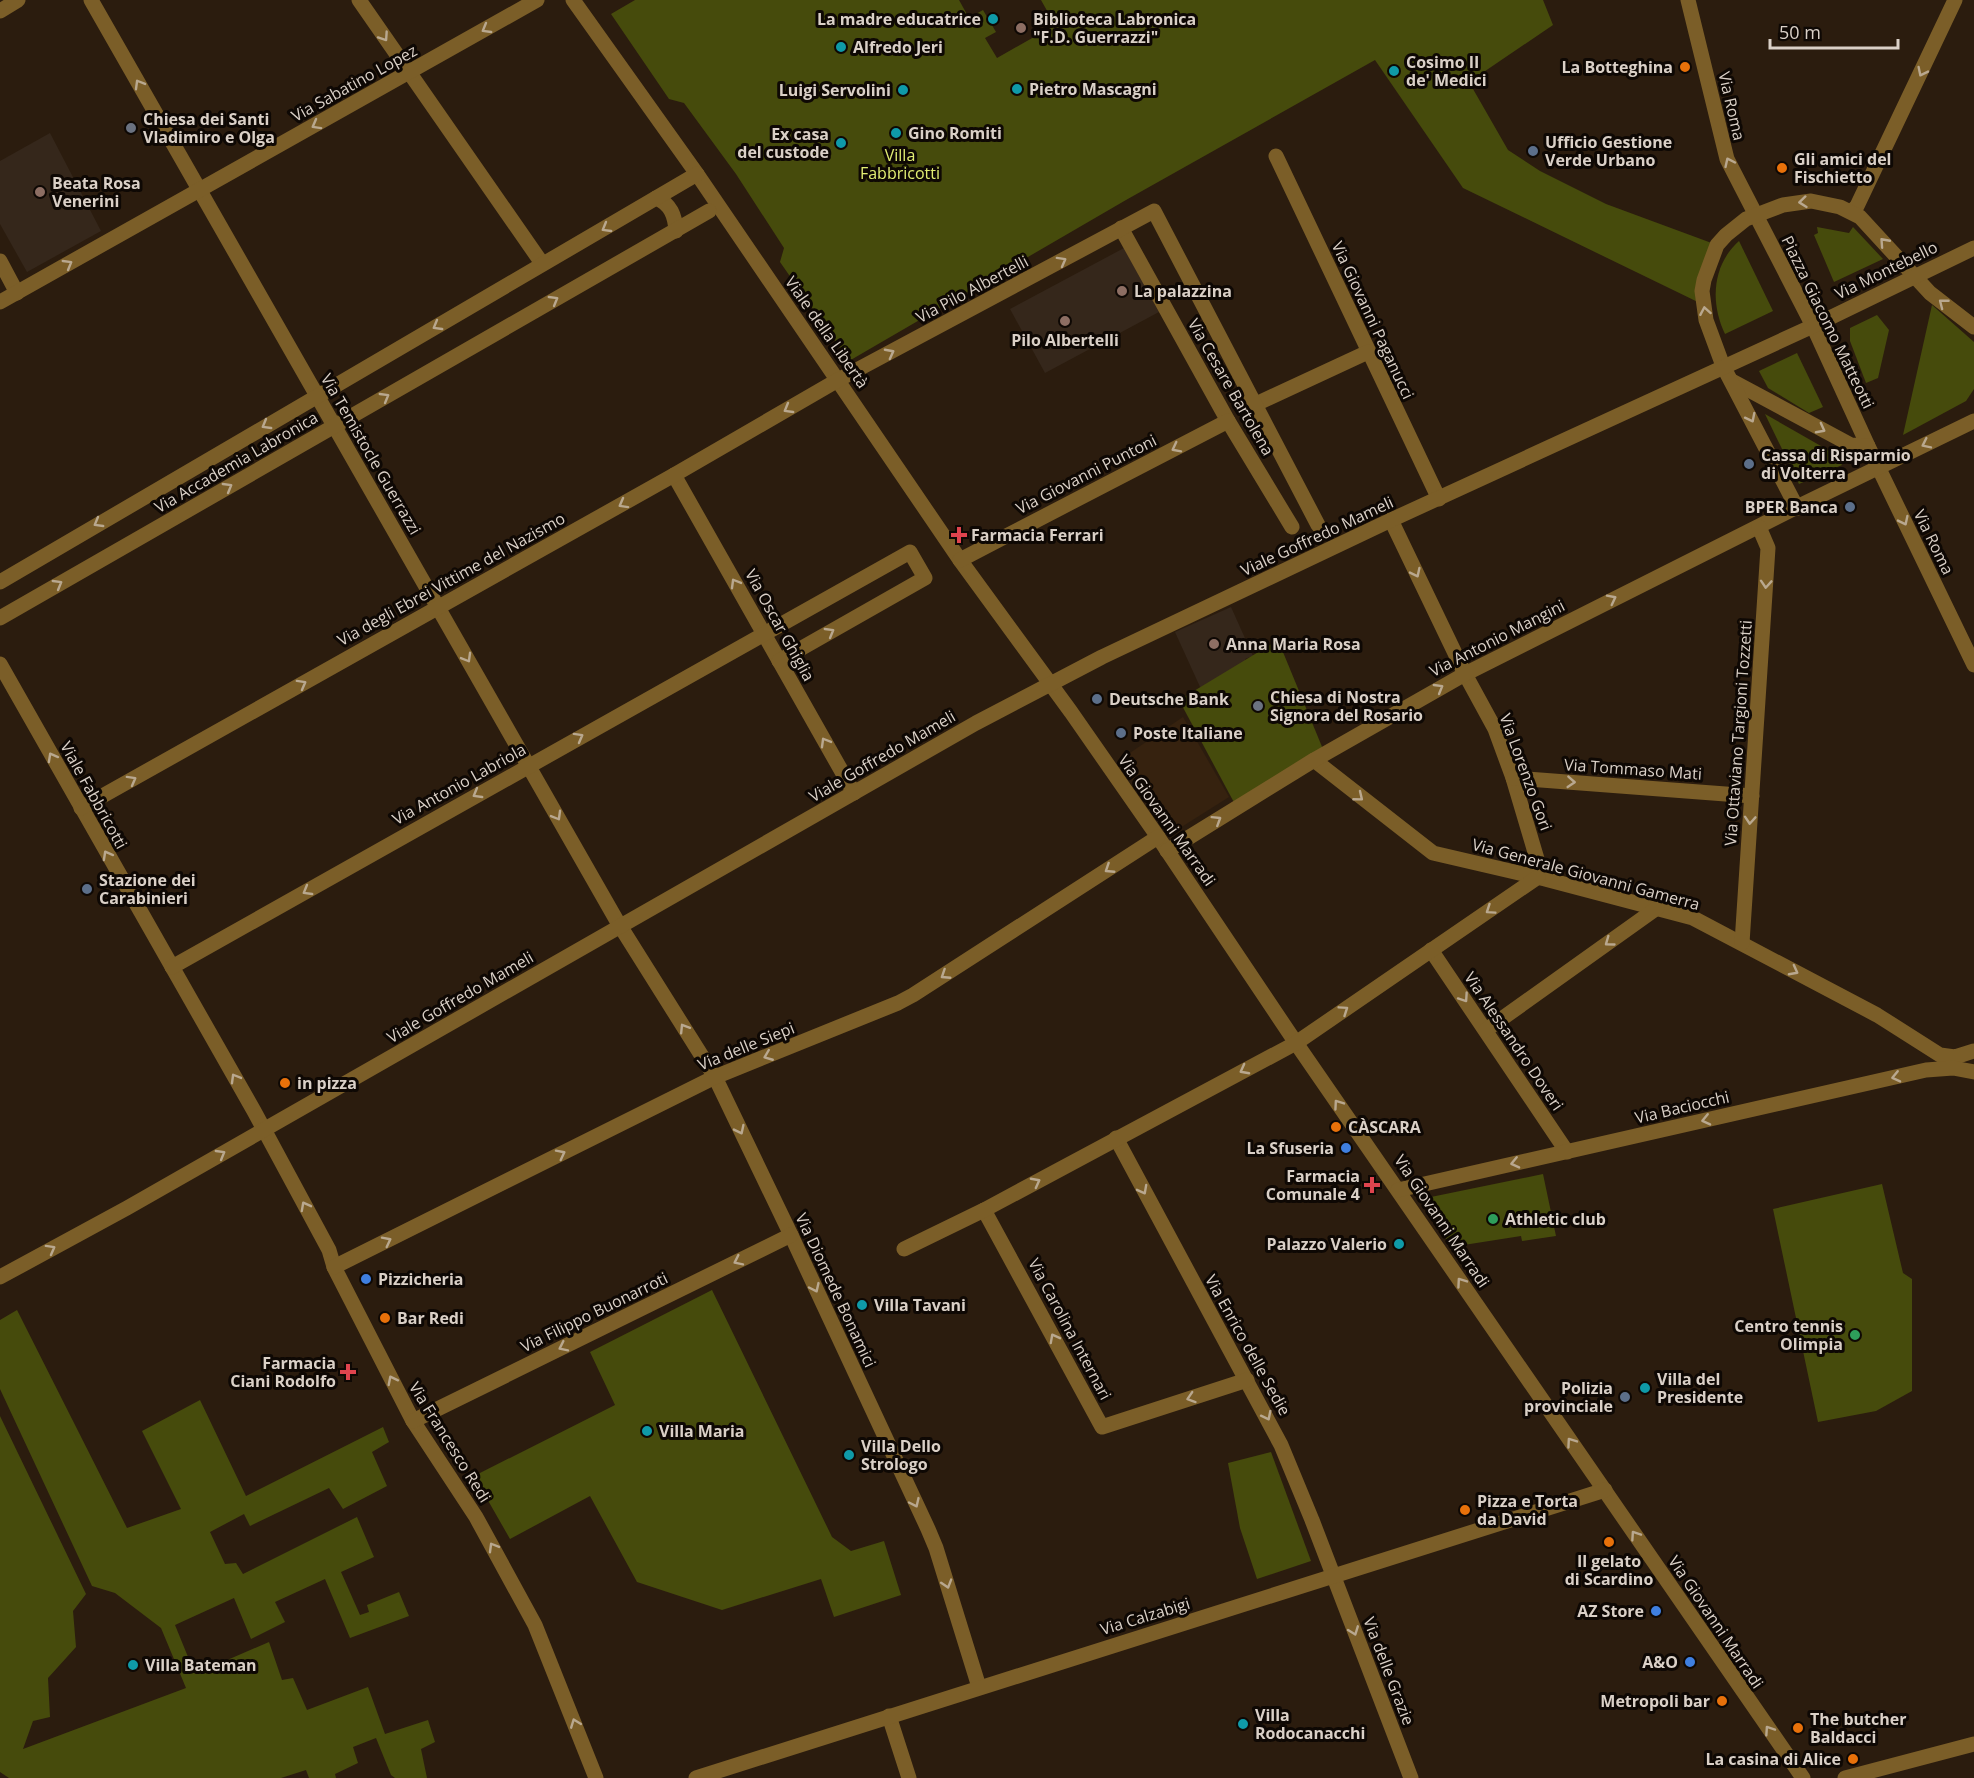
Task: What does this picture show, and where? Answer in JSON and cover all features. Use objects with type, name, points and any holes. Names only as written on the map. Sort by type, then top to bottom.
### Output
[{"type":"street","points":[[0,11],[18,0]]},
{"type":"street","name":"Via Temistocle Guerrazzi","points":[[91,0],[621,926]]},
{"type":"street","points":[[359,0],[539,259]]},
{"type":"street","name":"Via Sabatino Lopez","points":[[0,302],[537,0]]},
{"type":"street","name":"Via Roma","points":[[1688,0],[1723,147],[1755,214]]},
{"type":"street","points":[[1852,211],[1858,203],[1956,0]]},
{"type":"street","name":"Viale della Libertà","points":[[578,1],[960,560],[1051,685]]},
{"type":"street","name":"Via Giovanni Paganucci","points":[[1276,156],[1439,499]]},
{"type":"street","name":"Via Accademia Labronica","points":[[0,582],[697,174]]},
{"type":"street","points":[[656,198],[667,203],[675,218],[676,231]]},
{"type":"street","points":[[1974,327],[1930,293],[1871,228],[1852,211],[1832,204],[1812,201],[1783,205],[1755,214],[1735,227],[1717,245],[1702,291],[1706,320],[1723,366],[1794,509],[1967,424],[1974,409]]},
{"type":"street","name":"Via Accademia Labronica","points":[[1,616],[709,211]]},
{"type":"street","name":"Via Cesare Bartolena","points":[[1292,527],[1228,421],[1121,228],[1154,211],[1318,525]]},
{"type":"street","name":"Piazza Giacomo Matteotti","points":[[1755,214],[1813,326],[1878,468]]},
{"type":"street","name":"Via Pilo Albertelli","points":[[838,380],[1121,228]]},
{"type":"street","name":"Via Montebello","points":[[1813,326],[1974,248]]},
{"type":"street","points":[[0,261],[17,293]]},
{"type":"street","name":"Viale Goffredo Mameli","points":[[0,1277],[263,1130],[976,723],[1102,657],[1391,520],[1813,326]]},
{"type":"street","points":[[1256,404],[1368,351]]},
{"type":"street","name":"Via degli Ebrei Vittime del Nazismo","points":[[81,808],[674,475],[838,380]]},
{"type":"street","points":[[1732,381],[1851,445],[1868,446]]},
{"type":"street","name":"Via Giovanni Puntoni","points":[[960,560],[1228,421]]},
{"type":"street","name":"Via Roma","points":[[1878,468],[1974,664]]},
{"type":"street","name":"Via Oscar Ghiglia","points":[[674,475],[854,793]]},
{"type":"street","name":"Via Antonio Mangini","points":[[1167,851],[1314,760],[1465,674],[1794,509]]},
{"type":"street","name":"Via Lorenzo Gori","points":[[1391,520],[1465,674],[1495,729],[1513,778],[1537,859],[1538,877]]},
{"type":"street","name":"Via Ottaviano Targioni Tozzetti","points":[[1742,943],[1768,548],[1758,527]]},
{"type":"street","name":"Via Antonio Labriola","points":[[172,967],[910,552],[925,578],[779,661]]},
{"type":"street","name":"Viale Fabbricotti","points":[[0,664],[263,1130]]},
{"type":"street","name":"Via Giovanni Marradi","points":[[1051,685],[1158,837],[1296,1043],[1803,1778]]},
{"type":"street","name":"Via Generale Giovanni Gamerra","points":[[1314,760],[1433,853],[1538,877],[1693,918],[1877,1015],[1940,1055],[1950,1057],[1974,1050]]},
{"type":"street","name":"Via Tommaso Mati","points":[[1513,778],[1752,796]]},
{"type":"street","name":"Via delle Siepi","points":[[334,1267],[715,1077],[913,995],[1158,837]]},
{"type":"street","points":[[904,1249],[984,1210],[1296,1043],[1538,877]]},
{"type":"street","points":[[1486,1030],[1657,908]]},
{"type":"street","name":"Via Diomede Bonamici","points":[[621,926],[715,1077],[791,1235],[936,1548],[979,1687]]},
{"type":"street","name":"Via Alessandro Doveri","points":[[1431,950],[1567,1152]]},
{"type":"street","points":[[1923,1044],[1926,1070]]},
{"type":"street","name":"Via Baciocchi","points":[[1398,1190],[1926,1070],[1953,1068],[1974,1072]]},
{"type":"street","name":"Via Francesco Redi","points":[[263,1130],[329,1250],[334,1267],[413,1421],[476,1517],[536,1625],[596,1778]]},
{"type":"street","name":"Via Enrico delle Sedie","points":[[1116,1138],[1247,1380],[1297,1481],[1333,1576]]},
{"type":"street","name":"Via Carolina Internari","points":[[984,1210],[1102,1427],[1247,1380]]},
{"type":"street","name":"Via Filippo Buonarroti","points":[[413,1421],[791,1235]]},
{"type":"street","name":"Via Calzabigi","points":[[696,1778],[1605,1490]]},
{"type":"street","name":"Via delle Grazie","points":[[1333,1576],[1411,1778]]},
{"type":"street","points":[[889,1716],[909,1778]]},
{"type":"street","points":[[1845,1778],[1974,1744]]},
{"type":"shaded area","name":"Beata Rosa Venerini","points":[[50,133],[101,231],[27,272],[0,224],[0,161]]},
{"type":"shaded area","name":"Pilo Albertelli","points":[[1124,248],[1159,312],[1045,373],[1010,309]]},
{"type":"shaded area","name":"Anna Maria Rosa","points":[[1231,607],[1253,656],[1245,659],[1249,668],[1201,689],[1175,632]]},
{"type":"shaded area","points":[[1183,717],[1229,797],[1172,833],[1118,761]]},
{"type":"green space","name":"Villa Fabbricotti","points":[[635,0],[959,0],[969,18],[983,10],[996,32],[985,38],[997,58],[1055,25],[1041,0],[1543,0],[1553,25],[1469,82],[1508,150],[1540,171],[1606,204],[1717,245],[1704,305],[1463,188],[1375,60],[1126,200],[849,361],[780,262],[784,248],[736,174],[684,103],[669,99],[611,14]]},
{"type":"green space","points":[[1817,227],[1849,233],[1853,227],[1883,259],[1834,282],[1814,235],[1818,233]]},
{"type":"green space","points":[[1739,241],[1773,311],[1725,334],[1717,310],[1716,285],[1723,261]]},
{"type":"green space","points":[[1932,305],[1974,342],[1974,389],[1966,401],[1903,435]]},
{"type":"green space","points":[[1877,315],[1889,330],[1878,378],[1866,383],[1850,341],[1850,328]]},
{"type":"green space","points":[[1797,353],[1823,407],[1809,413],[1768,388],[1759,371]]},
{"type":"green space","points":[[1765,414],[1835,454],[1842,465],[1799,484]]},
{"type":"green space","points":[[1278,640],[1325,754],[1237,808],[1179,700]]},
{"type":"green space","name":"Athletic club","points":[[1543,1174],[1556,1236],[1522,1241],[1521,1236],[1451,1247],[1424,1203],[1426,1198]]},
{"type":"green space","name":"Centro tennis Olimpia","points":[[1882,1184],[1903,1273],[1912,1279],[1912,1391],[1876,1411],[1818,1422],[1773,1209]]},
{"type":"green space","points":[[712,1290],[832,1537],[851,1551],[884,1541],[901,1595],[834,1617],[821,1579],[722,1610],[637,1582],[590,1496],[510,1539],[474,1476],[615,1405],[590,1352]]},
{"type":"green space","points":[[17,1310],[127,1528],[181,1509],[142,1431],[200,1400],[246,1496],[383,1427],[389,1442],[372,1452],[387,1486],[343,1509],[329,1488],[250,1526],[244,1514],[210,1532],[225,1564],[236,1563],[243,1574],[357,1517],[374,1557],[341,1572],[360,1615],[369,1612],[367,1605],[399,1592],[409,1616],[350,1638],[325,1579],[275,1602],[285,1622],[251,1639],[234,1598],[175,1625],[195,1674],[269,1642],[282,1680],[293,1678],[307,1710],[368,1687],[385,1734],[428,1720],[435,1742],[421,1749],[427,1778],[395,1778],[391,1775],[376,1738],[353,1747],[358,1763],[335,1774],[336,1778],[309,1778],[306,1770],[281,1778],[9,1778],[0,1772],[0,1416],[86,1594],[73,1611],[76,1647],[48,1678],[50,1717],[33,1721],[23,1749],[186,1688],[161,1628],[115,1593],[92,1586],[0,1389],[0,1320]]},
{"type":"green space","points":[[1271,1452],[1311,1561],[1257,1579],[1240,1528],[1228,1463]]},
{"type":"place","name":"La madre educatrice","points":[[993,19]]},
{"type":"place","name":"Biblioteca Labronica \"F.D. Guerrazzi\"","points":[[1021,28]]},
{"type":"place","name":"Alfredo Jeri","points":[[841,47]]},
{"type":"place","name":"La Botteghina","points":[[1685,67]]},
{"type":"place","name":"Cosimo II de' Medici","points":[[1394,71]]},
{"type":"place","name":"Pietro Mascagni","points":[[1017,89]]},
{"type":"place","name":"Luigi Servolini","points":[[903,90]]},
{"type":"place","name":"Chiesa dei Santi Vladimiro e Olga","points":[[131,128]]},
{"type":"place","name":"Gino Romiti","points":[[896,133]]},
{"type":"place","name":"Ex casa del custode","points":[[841,143]]},
{"type":"place","name":"Ufficio Gestione Verde Urbano","points":[[1533,151]]},
{"type":"place","name":"Gli amici del Fischietto","points":[[1782,168]]},
{"type":"place","name":"Beata Rosa Venerini","points":[[40,192]]},
{"type":"place","name":"La palazzina","points":[[1122,291]]},
{"type":"place","name":"Pilo Albertelli","points":[[1065,321]]},
{"type":"place","name":"Cassa di Risparmio di Volterra","points":[[1749,464]]},
{"type":"place","name":"BPER Banca","points":[[1850,507]]},
{"type":"place","name":"Farmacia Ferrari","points":[[959,535]]},
{"type":"place","name":"Anna Maria Rosa","points":[[1214,644]]},
{"type":"place","name":"Deutsche Bank","points":[[1097,699]]},
{"type":"place","name":"Chiesa di Nostra Signora del Rosario","points":[[1258,706]]},
{"type":"place","name":"Poste Italiane","points":[[1121,733]]},
{"type":"place","name":"Stazione dei Carabinieri","points":[[87,889]]},
{"type":"place","name":"in pizza","points":[[285,1083]]},
{"type":"place","name":"CÀSCARA","points":[[1336,1127]]},
{"type":"place","name":"La Sfuseria","points":[[1346,1148]]},
{"type":"place","name":"Farmacia Comunale 4","points":[[1372,1185]]},
{"type":"place","name":"Athletic club","points":[[1493,1219]]},
{"type":"place","name":"Palazzo Valerio","points":[[1399,1244]]},
{"type":"place","name":"Pizzicheria","points":[[366,1279]]},
{"type":"place","name":"Villa Tavani","points":[[862,1305]]},
{"type":"place","name":"Bar Redi","points":[[385,1318]]},
{"type":"place","name":"Centro tennis Olimpia","points":[[1855,1335]]},
{"type":"place","name":"Farmacia Ciani Rodolfo","points":[[348,1372]]},
{"type":"place","name":"Villa del Presidente","points":[[1645,1388]]},
{"type":"place","name":"Polizia provinciale","points":[[1625,1397]]},
{"type":"place","name":"Villa Maria","points":[[647,1431]]},
{"type":"place","name":"Villa Dello Strologo","points":[[849,1455]]},
{"type":"place","name":"Pizza e Torta da David","points":[[1465,1510]]},
{"type":"place","name":"Il gelato di Scardino","points":[[1609,1542]]},
{"type":"place","name":"AZ Store","points":[[1656,1611]]},
{"type":"place","name":"A&O","points":[[1690,1662]]},
{"type":"place","name":"Villa Bateman","points":[[133,1665]]},
{"type":"place","name":"Metropoli bar","points":[[1722,1701]]},
{"type":"place","name":"Villa Rodocanacchi","points":[[1243,1724]]},
{"type":"place","name":"The butcher Baldacci","points":[[1798,1728]]},
{"type":"place","name":"La casina di Alice","points":[[1853,1759]]}]
